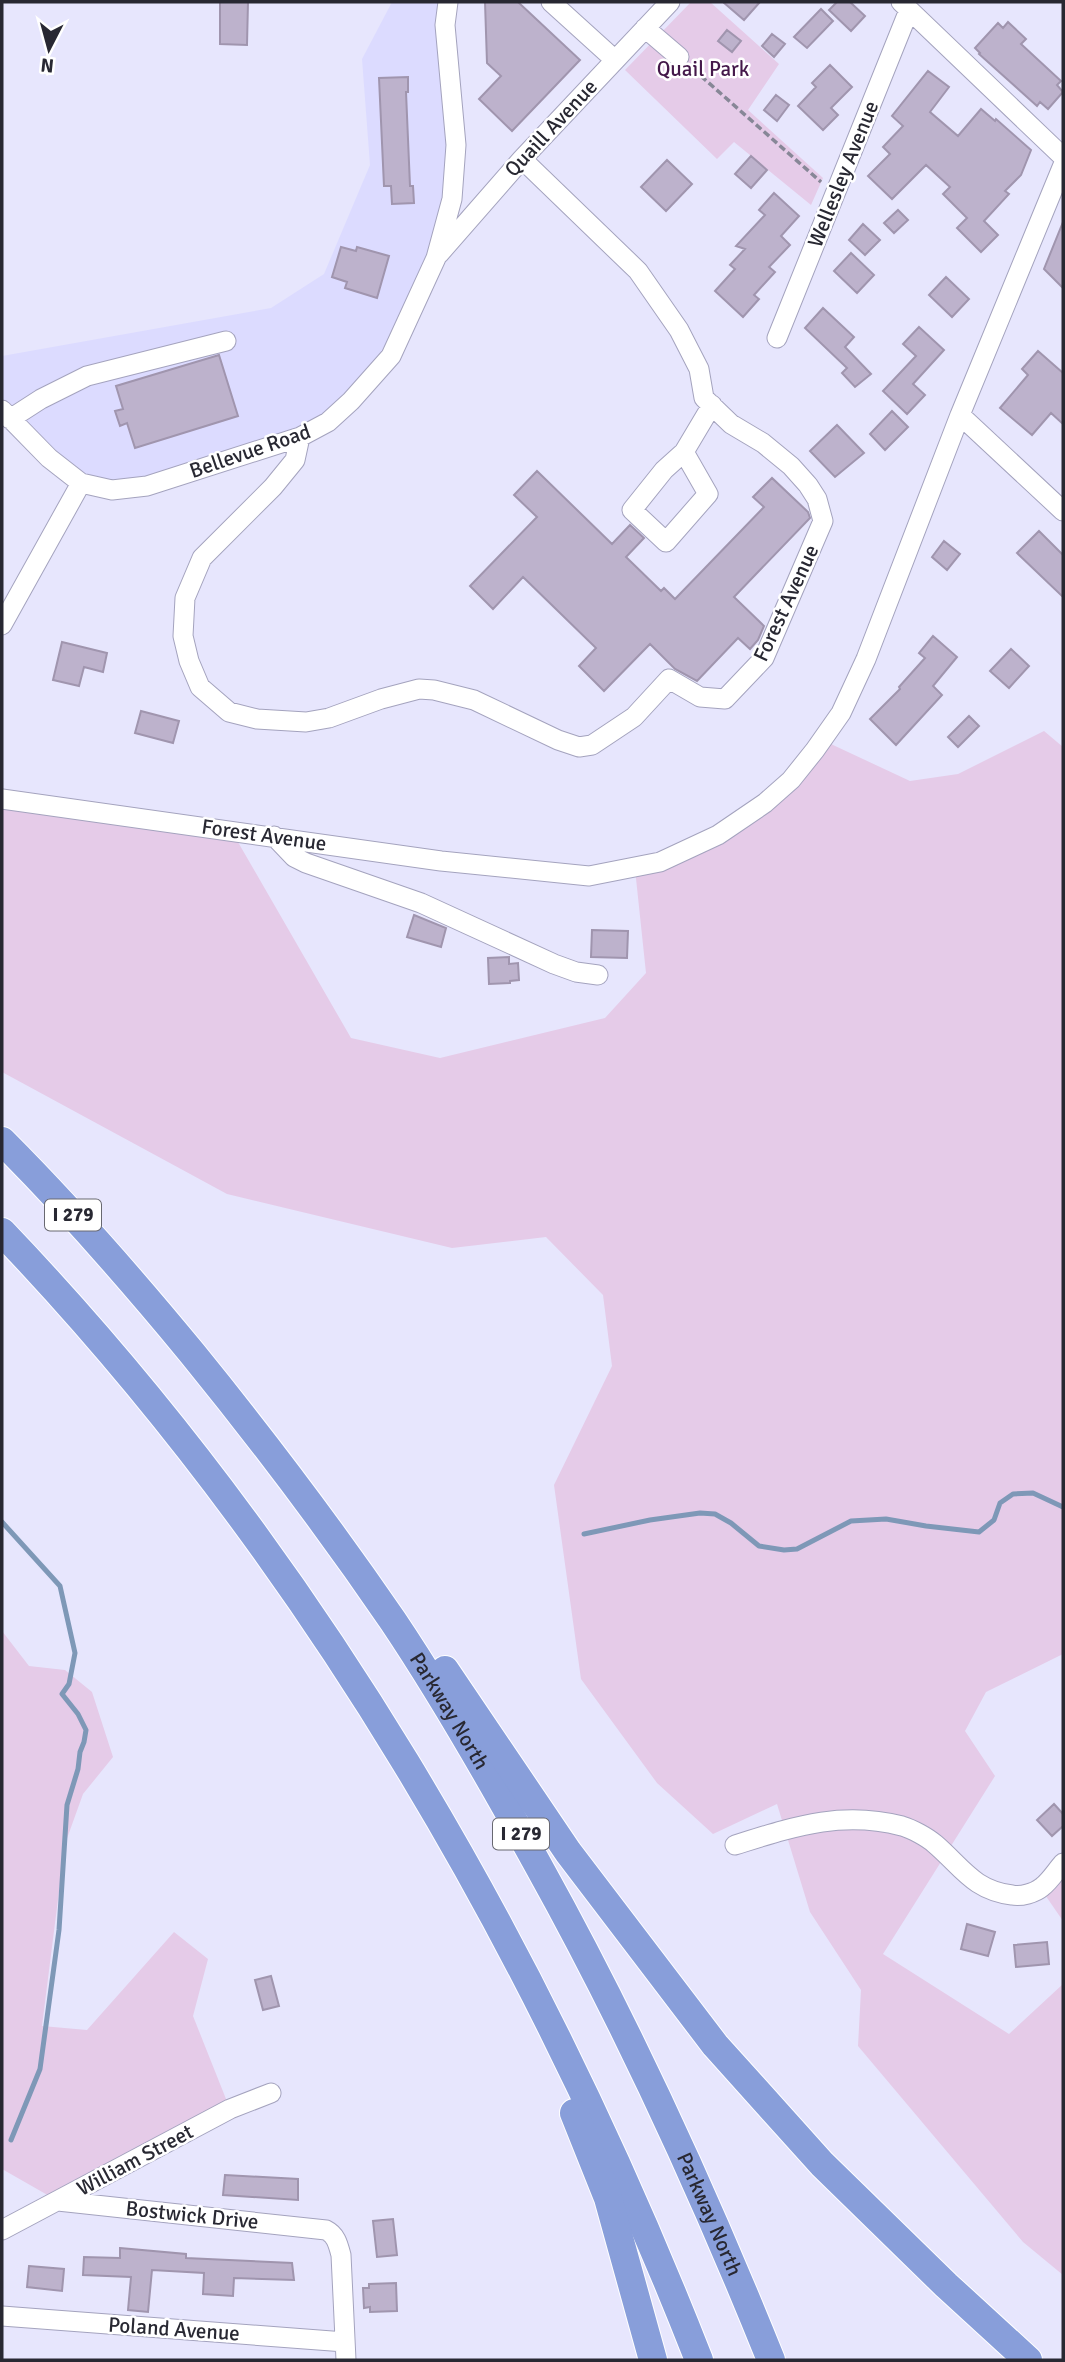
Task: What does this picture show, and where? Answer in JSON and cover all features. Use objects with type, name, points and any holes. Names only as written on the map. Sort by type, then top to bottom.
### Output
[{"type":"highway","name":"Parkway North","points":[[2,1141],[83,1226],[192,1353],[286,1471],[394,1623],[508,1808],[581,1943],[645,2073],[732,2263],[771,2360]]},
{"type":"highway","name":"I 279","points":[[2,1232],[83,1321],[142,1392],[269,1555],[383,1726],[499,1925],[585,2093],[635,2204],[698,2360]]},
{"type":"highway","points":[[192,1353],[298,1465],[354,1535],[568,1852],[715,2045],[822,2164],[946,2285],[1028,2360]]},
{"type":"highway","points":[[499,1925],[608,2198],[653,2360]]},
{"type":"street","points":[[436,258],[452,199],[456,145],[445,25],[448,2]]},
{"type":"street","points":[[551,2],[615,60]]},
{"type":"street","name":"Quaill Avenue","points":[[436,258],[522,159],[670,2]]},
{"type":"street","points":[[905,6],[1063,157]]},
{"type":"street","name":"Wellesley Avenue","points":[[777,338],[905,6]]},
{"type":"street","points":[[645,28],[685,63]]},
{"type":"street","name":"Forest Avenue","points":[[300,437],[295,460],[273,487],[202,558],[185,598],[183,636],[189,661],[200,687],[229,712],[257,719],[306,722],[329,718],[419,689],[434,690],[474,700],[558,740],[579,747],[592,745],[634,717],[669,679],[699,698],[725,699],[764,658],[824,521],[817,499],[791,466],[763,443],[731,424],[704,398],[699,369],[679,330],[638,271],[522,159]]},
{"type":"street","name":"Forest Avenue","points":[[2,799],[441,861],[589,876],[660,862],[718,835],[765,803],[790,780],[841,713],[866,659],[960,415],[1063,165]]},
{"type":"street","name":"Bellevue Road","points":[[6,415],[49,458],[81,483],[111,490],[146,486],[300,437],[328,422],[351,401],[391,356],[436,258]]},
{"type":"street","points":[[6,415],[88,376],[226,341]]},
{"type":"street","points":[[684,452],[712,405]]},
{"type":"street","points":[[960,415],[1063,511]]},
{"type":"street","points":[[2,625],[81,483]]},
{"type":"street","points":[[274,836],[295,857],[306,863],[421,902],[554,964],[576,972],[598,975]]},
{"type":"street","points":[[735,1844],[801,1824],[868,1820],[904,1827],[933,1842],[976,1883],[997,1893],[1020,1896],[1041,1889],[1063,1863]]},
{"type":"street","name":"William Street","points":[[2,2230],[230,2109],[271,2094]]},
{"type":"street","name":"Bostwick Drive","points":[[58,2201],[326,2230],[332,2233],[341,2255],[346,2351]]},
{"type":"street","name":"Poland Avenue","points":[[2,2316],[346,2351]]},
{"type":"path","points":[[685,63],[823,183]]},
{"type":"shaded area","points":[[392,2],[448,2],[452,199],[391,356],[328,422],[147,486],[81,483],[2,410],[2,356],[271,308],[324,274],[370,165],[362,59]]},
{"type":"green space","name":"Quail Park","points":[[691,2],[710,2],[779,64],[748,110],[823,178],[811,205],[734,142],[717,159],[625,70]]},
{"type":"green space","points":[[1044,731],[1063,747],[1063,1654],[986,1692],[965,1731],[995,1776],[883,1954],[1009,2034],[1063,1984],[1063,2275],[1023,2242],[858,2046],[861,1990],[810,1912],[777,1804],[713,1834],[657,1783],[581,1679],[554,1485],[612,1366],[603,1295],[546,1237],[452,1248],[227,1194],[2,1072],[2,799],[231,830],[351,1038],[440,1058],[605,1018],[646,973],[635,869],[718,835],[824,738],[833,745],[910,781],[958,774]]},
{"type":"green space","points":[[2,1631],[29,1666],[65,1670],[92,1692],[113,1757],[83,1794],[65,1844],[42,2026],[87,2030],[174,1932],[208,1959],[193,2016],[230,2109],[58,2201],[2,2169]]},
{"type":"green space","points":[[1063,1863],[1063,1921],[1041,1889]]},
{"type":"building","points":[[220,2],[248,2],[247,45],[220,44]]},
{"type":"building","points":[[485,2],[518,2],[580,60],[512,131],[479,99],[501,76],[487,63]]},
{"type":"building","points":[[723,2],[760,2],[744,20]]},
{"type":"building","points":[[837,2],[850,2],[865,16],[851,31],[829,10]]},
{"type":"building","points":[[821,9],[833,21],[807,48],[794,37]]},
{"type":"building","points":[[1008,22],[1026,39],[1021,44],[1061,81],[1057,85],[1063,92],[1048,109],[1040,102],[1037,106],[975,48],[998,23],[1003,28]]},
{"type":"building","points":[[727,30],[741,41],[732,52],[718,41]]},
{"type":"building","points":[[772,34],[785,44],[774,57],[762,46]]},
{"type":"building","points":[[830,65],[852,87],[831,108],[838,115],[823,130],[798,106],[816,87],[812,83]]},
{"type":"building","points":[[928,71],[949,87],[930,112],[958,136],[981,109],[1031,150],[1021,175],[1005,191],[1009,194],[984,221],[998,235],[981,252],[957,228],[967,218],[943,194],[950,187],[926,165],[892,199],[868,176],[890,154],[883,147],[903,126],[892,116]]},
{"type":"building","points":[[408,77],[406,92],[410,186],[413,186],[414,203],[392,204],[391,186],[384,186],[379,78]]},
{"type":"building","points":[[776,95],[789,105],[777,121],[764,110]]},
{"type":"building","points":[[751,156],[767,170],[751,188],[735,174]]},
{"type":"building","points":[[667,160],[692,184],[666,211],[641,187]]},
{"type":"building","points":[[774,193],[799,216],[781,236],[790,245],[769,267],[775,272],[754,295],[759,299],[743,317],[715,291],[735,269],[730,265],[745,249],[736,246],[765,215],[759,210]]},
{"type":"building","points":[[898,210],[908,220],[894,233],[884,223]]},
{"type":"building","points":[[1063,222],[1063,288],[1044,269]]},
{"type":"building","points":[[863,224],[880,240],[865,255],[849,240]]},
{"type":"building","points":[[341,247],[356,251],[357,247],[389,256],[377,298],[345,288],[347,282],[332,277]]},
{"type":"building","points":[[851,253],[874,275],[857,293],[834,271]]},
{"type":"building","points":[[946,277],[969,299],[952,317],[929,295]]},
{"type":"building","points":[[823,308],[854,337],[845,347],[871,374],[855,387],[842,373],[847,368],[805,328]]},
{"type":"building","points":[[919,327],[944,350],[913,384],[925,395],[907,414],[883,391],[916,356],[903,344]]},
{"type":"building","points":[[1038,351],[1063,373],[1063,424],[1051,413],[1032,435],[1000,408],[1028,375],[1022,369]]},
{"type":"building","points":[[219,355],[238,416],[135,448],[127,423],[120,426],[115,411],[123,409],[116,386]]},
{"type":"building","points":[[892,411],[908,427],[885,450],[870,434]]},
{"type":"building","points":[[837,425],[864,453],[835,477],[810,451]]},
{"type":"building","points":[[537,471],[612,544],[630,525],[644,538],[626,557],[661,591],[664,588],[675,599],[764,507],[753,497],[772,478],[808,512],[810,518],[734,597],[764,626],[758,640],[750,649],[738,638],[697,681],[675,669],[650,644],[604,691],[579,666],[596,648],[523,577],[493,609],[470,586],[537,517],[514,495]]},
{"type":"building","points":[[1039,531],[1063,555],[1063,597],[1017,553]]},
{"type":"building","points":[[944,541],[960,554],[947,570],[932,557]]},
{"type":"building","points":[[933,636],[957,657],[933,686],[942,695],[896,745],[870,719],[900,689],[925,658],[919,653]]},
{"type":"building","points":[[62,642],[107,653],[103,672],[84,667],[79,686],[53,680]]},
{"type":"building","points":[[1011,649],[1029,666],[1009,688],[990,671]]},
{"type":"building","points":[[141,711],[179,721],[173,743],[135,733]]},
{"type":"building","points":[[969,716],[979,726],[958,747],[948,737]]},
{"type":"building","points":[[414,915],[446,928],[441,947],[407,937]]},
{"type":"building","points":[[592,930],[628,931],[627,958],[591,957]]},
{"type":"building","points":[[509,957],[509,964],[518,963],[519,980],[489,984],[488,958]]},
{"type":"building","points":[[1054,1804],[1063,1814],[1063,1826],[1052,1836],[1037,1820]]},
{"type":"building","points":[[967,1924],[995,1932],[988,1956],[961,1949]]},
{"type":"building","points":[[1047,1942],[1049,1964],[1016,1967],[1014,1945]]},
{"type":"building","points":[[271,1976],[279,2006],[263,2010],[255,1980]]},
{"type":"building","points":[[225,2175],[298,2179],[298,2200],[223,2195]]},
{"type":"building","points":[[393,2219],[397,2255],[377,2257],[373,2221]]},
{"type":"building","points":[[120,2248],[186,2254],[186,2258],[292,2263],[294,2280],[234,2278],[233,2296],[203,2294],[204,2273],[152,2270],[148,2312],[128,2310],[131,2277],[83,2275],[84,2257],[120,2258]]},
{"type":"building","points":[[29,2266],[64,2269],[62,2291],[27,2287]]},
{"type":"building","points":[[396,2283],[397,2311],[370,2312],[370,2307],[364,2308],[363,2288],[369,2288],[369,2284]]},
{"type":"waterway","points":[[584,1534],[650,1520],[700,1513],[715,1514],[731,1523],[759,1546],[784,1550],[797,1549],[851,1521],[886,1519],[979,1532],[994,1520],[1000,1503],[1013,1494],[1033,1493],[1063,1507]]},
{"type":"waterway","points":[[2,1522],[60,1586],[75,1653],[69,1684],[62,1694],[78,1714],[86,1730],[67,1805],[59,1930],[40,2069],[11,2140]]}]
